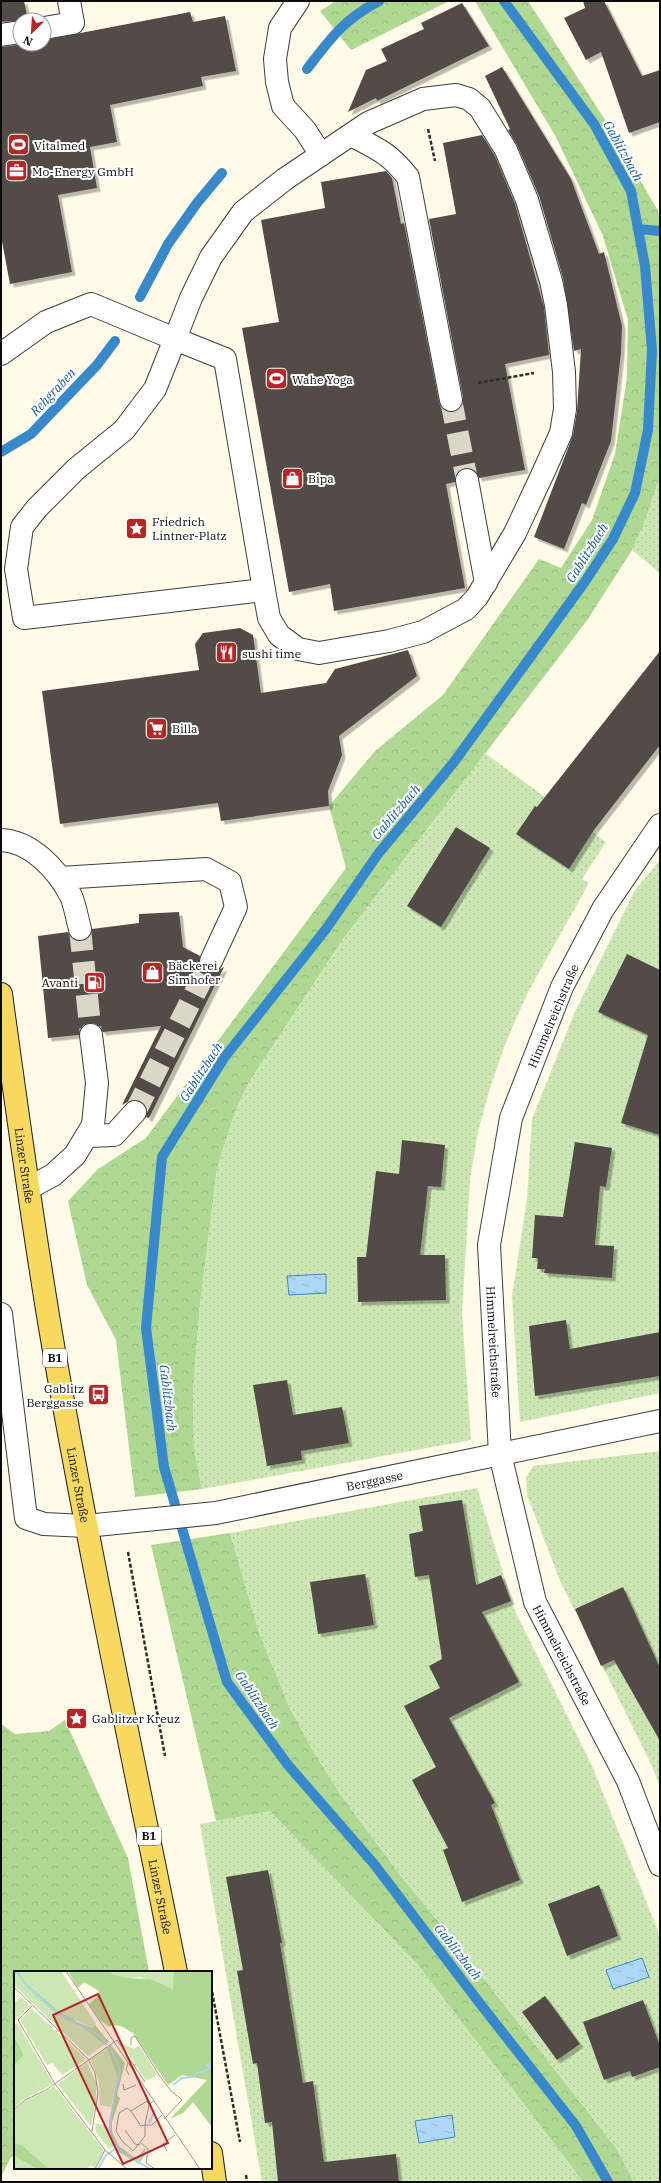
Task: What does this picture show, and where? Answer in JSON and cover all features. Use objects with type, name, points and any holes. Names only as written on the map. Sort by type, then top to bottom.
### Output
[{"type":"main road","name":"Linzer Straße","points":[[1,994],[53,1343],[86,1526],[176,1971]]},
{"type":"main road","points":[[212,2163],[214,2182]]},
{"type":"street","points":[[52,27],[73,23],[69,1]]},
{"type":"street","points":[[298,1],[290,11],[279,33],[275,59],[277,82],[283,106],[306,130],[321,155]]},
{"type":"street","points":[[1,35],[12,33]]},
{"type":"street","points":[[1,354],[46,322],[91,304],[175,339],[225,359],[269,618],[278,635],[298,649],[319,653],[389,642],[423,632],[466,609],[486,583],[515,533],[561,433],[564,408],[564,367],[561,335],[551,281],[528,200],[506,150],[480,108],[469,99],[456,95],[423,100],[368,124],[321,155],[243,212],[211,257],[191,298],[175,339],[155,389],[124,430],[76,469],[37,508],[22,527],[9,570],[24,618],[264,590]]},
{"type":"street","points":[[351,135],[388,155],[408,177],[450,394]]},
{"type":"street","points":[[467,480],[486,583]]},
{"type":"street","name":"Himmelreichstraße","points":[[660,825],[603,909],[566,980],[511,1118],[489,1245],[500,1454],[535,1602],[628,1781],[660,1865]]},
{"type":"street","points":[[1,840],[8,840],[34,851],[60,878],[71,897],[80,928]]},
{"type":"street","points":[[60,878],[206,869],[230,882],[236,907],[211,961]]},
{"type":"street","points":[[29,1188],[53,1176],[76,1155],[93,1125],[97,1083],[91,1035]]},
{"type":"street","points":[[87,1136],[114,1135],[135,1112]]},
{"type":"street","name":"Berggasse","points":[[1,1314],[26,1518],[44,1524],[86,1526],[216,1513],[660,1420]]},
{"type":"path","points":[[423,100],[436,166]]},
{"type":"path","points":[[450,394],[564,367]]},
{"type":"path","points":[[123,1523],[165,1760]]},
{"type":"path","points":[[212,1991],[241,2147]]},
{"type":"path","points":[[245,2170],[247,2182]]},
{"type":"green space","points":[[336,1],[449,1],[351,50],[320,11]]},
{"type":"green space","points":[[475,1],[528,1],[609,126],[658,211],[660,224],[660,477],[644,524],[632,550],[588,619],[341,942],[248,1084],[234,1115],[217,1169],[200,1305],[193,1391],[194,1448],[202,1489],[135,1497],[116,1340],[87,1285],[68,1201],[98,1169],[146,1138],[346,868],[329,806],[375,751],[443,695],[539,559],[561,568],[592,520],[615,454],[627,378],[628,320],[603,236],[556,137]]},
{"type":"green space","points":[[660,477],[660,573],[632,550],[644,524]]},
{"type":"green space","points":[[485,753],[606,842],[582,879],[589,883],[528,992],[506,1042],[491,1085],[478,1131],[470,1180],[462,1313],[471,1440],[202,1489],[194,1448],[193,1391],[200,1305],[217,1169],[234,1115],[248,1084],[341,942]]},
{"type":"green space","points":[[660,860],[660,1393],[520,1422],[512,1296],[527,1199],[532,1119],[574,1014],[635,890]]},
{"type":"green space","points":[[660,1451],[660,1787],[651,1764],[561,1583],[527,1495],[526,1478],[533,1466]]},
{"type":"green space","points":[[477,1488],[514,1609],[593,1768],[660,1936],[660,2182],[634,2182],[617,2149],[445,1929],[400,1875],[341,1795],[312,1749],[289,1706],[260,1635],[230,1533]]},
{"type":"green space","points":[[230,1533],[260,1635],[289,1706],[312,1749],[341,1795],[400,1875],[445,1929],[617,2149],[634,2182],[583,2182],[418,1965],[270,1812],[216,1821],[151,1545]]},
{"type":"green space","points":[[65,1720],[128,1858],[149,1971],[14,1971],[14,2156],[11,2157],[1,2177],[1,1724],[15,1734],[49,1731]]},
{"type":"green space","points":[[270,1811],[418,1965],[583,2182],[262,2182],[200,1824]]},
{"type":"water","points":[[326,1274],[326,1293],[289,1295],[287,1276]]},
{"type":"water","points":[[642,1958],[649,1977],[613,1989],[606,1970]]},
{"type":"water","points":[[452,2115],[455,2137],[419,2143],[415,2121]]},
{"type":"building","points":[[1,1],[24,1],[26,12],[12,12],[12,21],[1,22]]},
{"type":"building","points":[[583,1],[604,1],[642,76],[660,70],[660,122],[629,133],[601,52],[586,60],[564,18],[585,8]]},
{"type":"building","points":[[462,3],[489,46],[377,101],[376,98],[348,112],[366,70],[387,61],[381,49],[424,29],[421,23]]},
{"type":"building","points":[[190,12],[193,22],[225,16],[236,71],[201,77],[203,86],[110,105],[117,142],[90,147],[97,188],[58,195],[72,272],[10,284],[1,236],[1,47],[12,46],[12,52],[52,52],[52,38]]},
{"type":"building","points":[[502,67],[571,179],[599,254],[604,252],[622,326],[621,353],[611,441],[586,505],[582,503],[564,549],[534,537],[573,435],[577,411],[581,349],[574,351],[563,278],[539,196],[485,76]]},
{"type":"building","points":[[482,135],[495,156],[515,204],[544,307],[549,355],[505,364],[525,470],[479,478],[476,472],[465,468],[459,471],[455,476],[455,482],[446,484],[465,588],[334,611],[330,584],[289,592],[242,328],[279,322],[261,220],[325,208],[321,182],[386,171],[392,178],[401,224],[404,223],[439,402],[441,408],[447,412],[454,412],[463,404],[463,398],[429,219],[456,214],[443,143]]},
{"type":"building","name":"Billa","points":[[240,628],[253,635],[261,693],[326,683],[335,669],[408,650],[417,676],[339,736],[342,755],[328,791],[329,806],[221,821],[218,803],[60,824],[42,691],[199,670],[195,644],[203,633]]},
{"type":"building","points":[[660,651],[660,745],[594,830],[569,869],[516,834],[535,806],[537,807]]},
{"type":"building","points":[[456,827],[490,848],[441,927],[407,906]]},
{"type":"building","points":[[179,912],[183,947],[200,956],[199,963],[205,972],[213,973],[224,967],[149,1118],[146,1117],[147,1108],[138,1100],[131,1100],[122,1105],[161,1026],[103,1032],[96,1024],[90,1023],[83,1025],[79,1035],[48,1038],[38,936],[68,932],[71,938],[83,941],[89,938],[92,929],[139,923],[139,914]]},
{"type":"building","points":[[627,954],[660,970],[660,1135],[621,1123],[648,1035],[598,1012]]},
{"type":"building","points":[[402,1140],[445,1145],[441,1187],[428,1186],[420,1255],[445,1255],[446,1300],[358,1302],[357,1257],[366,1257],[376,1171],[399,1174]]},
{"type":"building","points":[[575,1142],[612,1148],[606,1187],[600,1186],[595,1245],[614,1246],[612,1278],[544,1273],[545,1269],[537,1269],[538,1258],[532,1258],[535,1215],[563,1217]]},
{"type":"building","points":[[566,1320],[570,1349],[660,1332],[660,1376],[535,1396],[529,1326]]},
{"type":"building","points":[[287,1380],[293,1415],[342,1407],[349,1443],[301,1451],[302,1460],[267,1466],[253,1385]]},
{"type":"building","points":[[462,1500],[476,1585],[501,1575],[511,1601],[482,1612],[519,1682],[449,1718],[495,1803],[491,1805],[520,1880],[462,1902],[443,1850],[448,1848],[412,1780],[436,1767],[404,1706],[440,1688],[429,1666],[442,1659],[429,1575],[415,1577],[409,1534],[423,1531],[419,1506]]},
{"type":"building","points":[[365,1574],[374,1625],[318,1634],[310,1582]]},
{"type":"building","points":[[623,1587],[660,1668],[660,1741],[614,1660],[601,1666],[575,1609]]},
{"type":"building","points":[[268,1870],[282,1943],[280,1943],[303,2083],[313,2081],[324,2162],[396,2154],[399,2182],[278,2182],[272,2122],[265,2123],[257,2063],[253,2064],[237,1971],[243,1970],[226,1877]]},
{"type":"building","points":[[599,1885],[618,1936],[567,1956],[548,1904]]},
{"type":"building","points":[[545,1996],[580,2044],[557,2060],[522,2012]]},
{"type":"building","points":[[643,2000],[660,2046],[660,2067],[632,2077],[630,2071],[604,2080],[583,2022]]},
{"type":"waterway","name":"Rehgraben","points":[[307,69],[338,30],[356,15],[379,1]]},
{"type":"waterway","name":"Gablitzbach","points":[[504,1],[594,124],[631,191],[645,266],[652,350],[648,430],[635,493],[613,539],[584,583],[454,762],[378,854],[326,929],[224,1058],[162,1157],[146,1328],[164,1467],[227,1682],[288,1765],[374,1864],[478,2001],[576,2126],[608,2182]]},
{"type":"waterway","name":"Rehgraben","points":[[140,297],[168,244],[197,203],[222,173]]},
{"type":"waterway","points":[[638,229],[660,231]]},
{"type":"waterway","name":"Rehgraben","points":[[1,452],[31,434],[97,365],[115,341]]},
{"type":"tunnel","points":[[451,400],[467,480]]},
{"type":"tunnel","points":[[80,929],[91,1035]]},
{"type":"tunnel","points":[[135,1112],[211,961]]},
{"type":"place","name":"Vitalmed","points":[[18,145]]},
{"type":"place","name":"Mo-Energy GmbH","points":[[17,171]]},
{"type":"place","name":"Wahe Yoga","points":[[276,379]]},
{"type":"place","name":"Bipa","points":[[292,478]]},
{"type":"place","name":"Friedrich Lintner-Platz","points":[[136,528]]},
{"type":"place","name":"sushi time","points":[[226,653]]},
{"type":"place","name":"Billa","points":[[156,728]]},
{"type":"place","name":"Bäckerei Simhofer","points":[[153,972]]},
{"type":"place","name":"Avanti","points":[[94,982]]},
{"type":"place","name":"Gablitz Berggasse","points":[[99,1395]]},
{"type":"place","name":"Gablitzer Kreuz","points":[[77,1718]]}]
